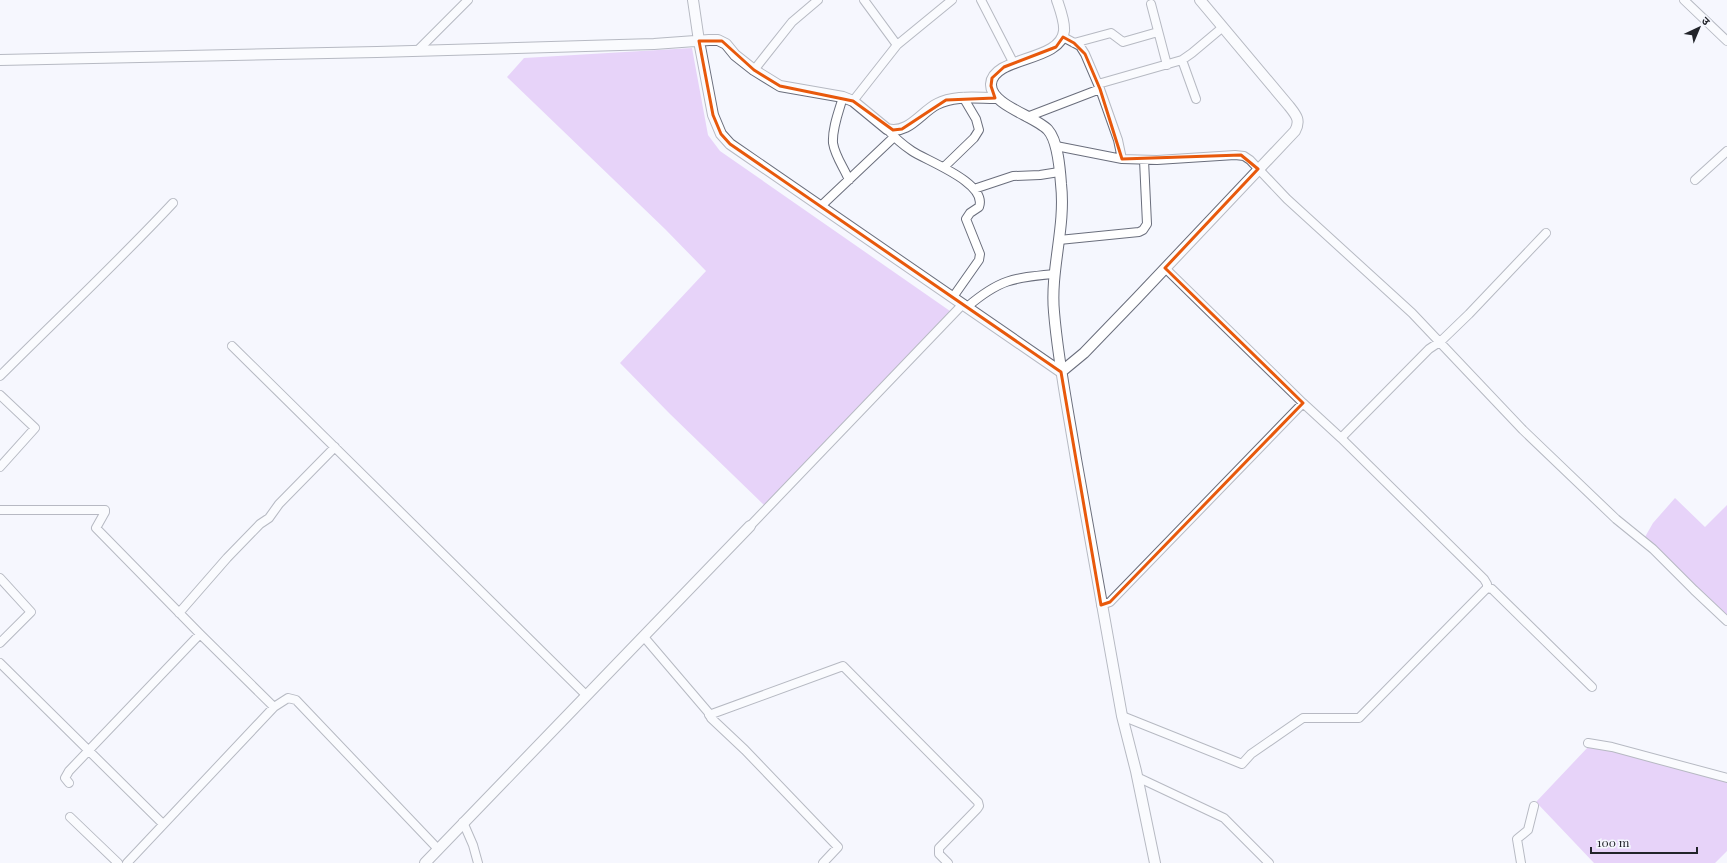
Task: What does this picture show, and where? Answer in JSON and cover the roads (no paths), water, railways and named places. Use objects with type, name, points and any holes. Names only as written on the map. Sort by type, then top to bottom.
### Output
[{"type":"street","points":[[418,51],[468,0]]},
{"type":"street","points":[[693,0],[713,115],[721,134],[730,144],[1061,372]]},
{"type":"street","points":[[864,0],[897,45]]},
{"type":"street","points":[[853,101],[897,45],[952,0]]},
{"type":"street","points":[[981,0],[1014,64]]},
{"type":"street","points":[[995,98],[991,86],[992,78],[1004,67],[1056,47],[1063,37],[1065,29],[1058,0]]},
{"type":"street","points":[[1061,372],[1084,352],[1258,168],[1295,131],[1298,121],[1289,106],[1200,0]]},
{"type":"street","points":[[1684,0],[1727,41]]},
{"type":"street","points":[[754,70],[787,27],[814,1]]},
{"type":"street","points":[[1151,4],[1167,66]]},
{"type":"street","points":[[1027,117],[1099,86],[1167,66],[1182,60],[1223,28]]},
{"type":"street","points":[[1074,43],[1107,33],[1113,34],[1123,42],[1158,32]]},
{"type":"street","points":[[1063,37],[1080,46],[1085,54],[1099,86],[1118,140],[1122,159]]},
{"type":"street","points":[[0,60],[418,51],[654,44],[699,40],[722,41],[754,70],[780,86],[843,97],[853,101],[912,151],[959,176],[974,189],[980,204],[979,207],[970,213],[966,219],[980,257],[978,263],[953,297]]},
{"type":"street","points":[[1182,60],[1196,99]]},
{"type":"street","points":[[843,97],[836,124],[833,144],[836,154],[849,180]]},
{"type":"street","points":[[887,129],[902,129],[914,122],[936,104],[946,100],[963,98],[995,98],[1049,131],[1056,146],[1062,186],[1059,240],[1054,274],[1053,300],[1061,372],[1101,605],[1122,716],[1155,863]]},
{"type":"street","points":[[944,167],[974,138],[980,130],[976,119],[963,98]]},
{"type":"street","points":[[821,206],[894,137]]},
{"type":"street","points":[[1056,146],[1122,159],[1144,160],[1241,155],[1247,157],[1287,199],[1412,312],[1441,341],[1523,430],[1616,519],[1653,550],[1727,621]]},
{"type":"street","points":[[1695,180],[1727,151]]},
{"type":"street","points":[[1059,240],[1139,232],[1145,228],[1147,224],[1144,187],[1144,160]]},
{"type":"street","points":[[974,189],[1013,176],[1040,175],[1059,172]]},
{"type":"street","points":[[0,376],[131,248],[172,203]]},
{"type":"street","points":[[1341,438],[1429,349],[1441,341],[1546,233]]},
{"type":"street","points":[[1164,268],[1341,438],[1484,579],[1487,584],[1487,588]]},
{"type":"street","points":[[425,863],[463,822],[965,306],[1005,281],[1020,277],[1054,274]]},
{"type":"street","points":[[232,346],[586,696]]},
{"type":"street","points":[[0,395],[35,428],[0,467]]},
{"type":"street","points":[[1101,605],[1110,602],[1303,403]]},
{"type":"street","points":[[179,613],[227,558],[260,524],[269,518],[279,504],[334,447]]},
{"type":"street","points":[[0,510],[104,509],[105,512],[96,528],[274,707]]},
{"type":"street","points":[[0,578],[31,612],[0,643]]},
{"type":"street","points":[[1487,588],[1492,589],[1592,687]]},
{"type":"street","points":[[1122,716],[1242,764],[1251,754],[1303,718],[1359,718],[1487,588]]},
{"type":"street","points":[[69,783],[65,778],[69,771],[200,634]]},
{"type":"street","points":[[644,637],[714,722],[745,750],[838,847],[823,863]]},
{"type":"street","points":[[0,663],[163,824]]},
{"type":"street","points":[[709,715],[843,666],[978,802],[979,806],[977,809],[939,848],[939,854],[948,863]]},
{"type":"street","points":[[127,863],[274,707],[288,698],[296,700],[438,849]]},
{"type":"street","points":[[1588,743],[1612,747],[1727,778]]},
{"type":"street","points":[[1137,778],[1224,818],[1269,863]]},
{"type":"street","points":[[1521,863],[1517,839],[1528,830],[1534,806]]},
{"type":"street","points":[[70,817],[118,863]]},
{"type":"street","points":[[463,822],[473,844],[478,863]]}]
